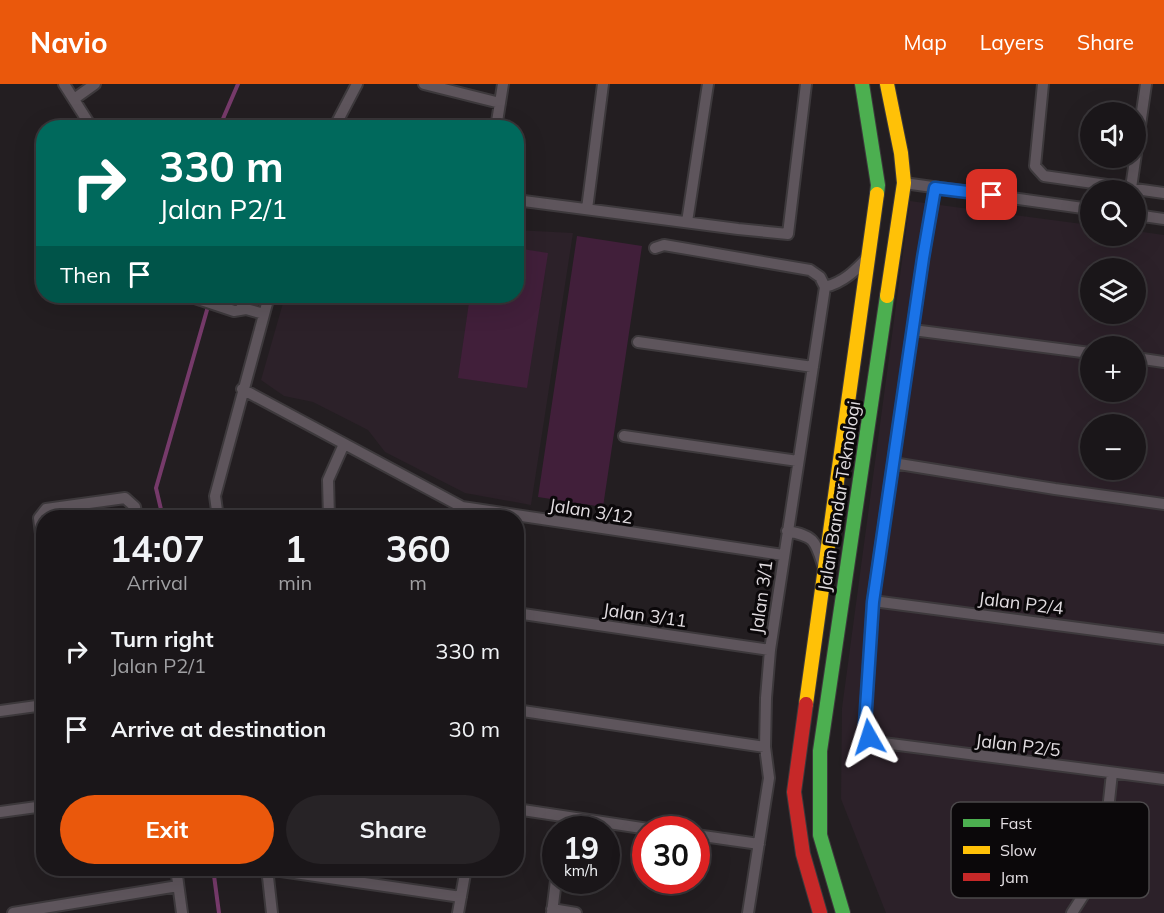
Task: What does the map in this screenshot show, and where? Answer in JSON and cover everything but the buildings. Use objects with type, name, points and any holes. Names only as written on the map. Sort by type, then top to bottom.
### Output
[{"type":"street","points":[[64,84],[87,120]]},
{"type":"street","points":[[74,99],[95,84]]},
{"type":"street","points":[[338,120],[357,84]]},
{"type":"street","points":[[424,84],[500,103]]},
{"type":"street","points":[[497,120],[503,84]]},
{"type":"street","points":[[587,209],[603,84]]},
{"type":"street","points":[[687,222],[708,84]]},
{"type":"street","points":[[524,201],[788,234],[806,84]]},
{"type":"street","name":"Jalan Bandar Teknologi","points":[[820,913],[808,880],[798,837],[794,792],[878,185],[862,84]]},
{"type":"street","name":"Jalan Bandar Teknologi","points":[[843,913],[820,835],[820,751],[904,183],[902,153],[886,84]]},
{"type":"street","points":[[1043,84],[1035,166],[1044,176],[1080,181]]},
{"type":"street","points":[[1132,180],[1146,84]]},
{"type":"street","points":[[904,183],[1080,208]]},
{"type":"street","points":[[873,602],[935,188]]},
{"type":"street","points":[[1146,190],[1164,193]]},
{"type":"street","points":[[1146,216],[1164,219]]},
{"type":"street","points":[[655,248],[664,245],[810,270],[820,277],[825,287],[839,284],[868,257]]},
{"type":"street","name":"Jalan 3/1","points":[[748,913],[769,778],[765,747],[770,650],[825,287]]},
{"type":"street","points":[[211,303],[234,311],[246,309],[264,314]]},
{"type":"street","points":[[240,303],[246,309]]},
{"type":"street","points":[[217,510],[215,496],[267,303]]},
{"type":"street","points":[[913,330],[1080,352]]},
{"type":"street","points":[[638,342],[813,367]]},
{"type":"street","points":[[1146,359],[1164,362]]},
{"type":"street","name":"Jalan 3/12","points":[[243,389],[462,507],[482,510]]},
{"type":"street","points":[[624,436],[798,461]]},
{"type":"street","points":[[330,510],[328,480],[344,444]]},
{"type":"street","points":[[893,462],[1055,489],[1164,504]]},
{"type":"street","points":[[45,510],[125,498],[136,510]]},
{"type":"street","points":[[88,504],[89,510]]},
{"type":"street","name":"Jalan 3/12","points":[[524,516],[783,555]]},
{"type":"street","points":[[787,531],[806,534],[813,539],[824,568]]},
{"type":"street","points":[[819,602],[827,609],[842,599]]},
{"type":"street","name":"Jalan P2/4","points":[[873,602],[1164,639]]},
{"type":"street","name":"Jalan P2/5","points":[[873,602],[865,724],[869,737],[883,743],[1164,779]]},
{"type":"street","name":"Jalan 3/11","points":[[524,614],[770,650]]},
{"type":"street","points":[[0,711],[36,706]]},
{"type":"street","points":[[524,711],[765,747]]},
{"type":"street","points":[[1109,802],[1113,773]]},
{"type":"street","points":[[0,812],[36,807]]},
{"type":"street","points":[[524,810],[566,816]]},
{"type":"street","points":[[710,837],[759,844]]},
{"type":"street","points":[[177,876],[182,913]]},
{"type":"street","points":[[268,876],[272,913]]},
{"type":"street","points":[[316,876],[461,897]]},
{"type":"street","points":[[459,913],[465,876]]},
{"type":"street","points":[[13,913],[178,886]]},
{"type":"street","points":[[554,894],[552,911],[576,913]]},
{"type":"street","points":[[1072,913],[1082,898]]},
{"type":"shaded area","points":[[910,201],[1080,224],[1080,246],[1146,246],[1146,232],[1164,235],[1164,913],[886,913],[841,799],[842,708]]},
{"type":"shaded area","points":[[524,230],[573,233],[531,505],[465,493],[385,452],[368,430],[313,402],[284,396],[261,380],[283,303],[524,303]]},
{"type":"shaded area","points":[[577,236],[642,246],[603,507],[538,497]]},
{"type":"shaded area","points":[[524,249],[548,253],[527,388],[458,378],[469,303],[524,303]]},
{"type":"waterway","points":[[222,120],[238,84]]},
{"type":"waterway","points":[[161,510],[156,488],[209,303]]},
{"type":"waterway","points":[[214,876],[219,913]]},
{"type":"traffic: fast","points":[[862,84],[878,185],[877,194]]},
{"type":"traffic: fast","points":[[843,913],[820,835],[820,751],[887,296]]},
{"type":"traffic: slow","points":[[887,84],[901,153],[904,183],[887,296]]},
{"type":"traffic: slow","points":[[806,704],[877,194]]},
{"type":"traffic: jam","points":[[806,704],[794,792],[803,854],[820,913]]},
{"type":"route","points":[[869,737],[865,724],[873,602],[935,188],[992,195]]}]
